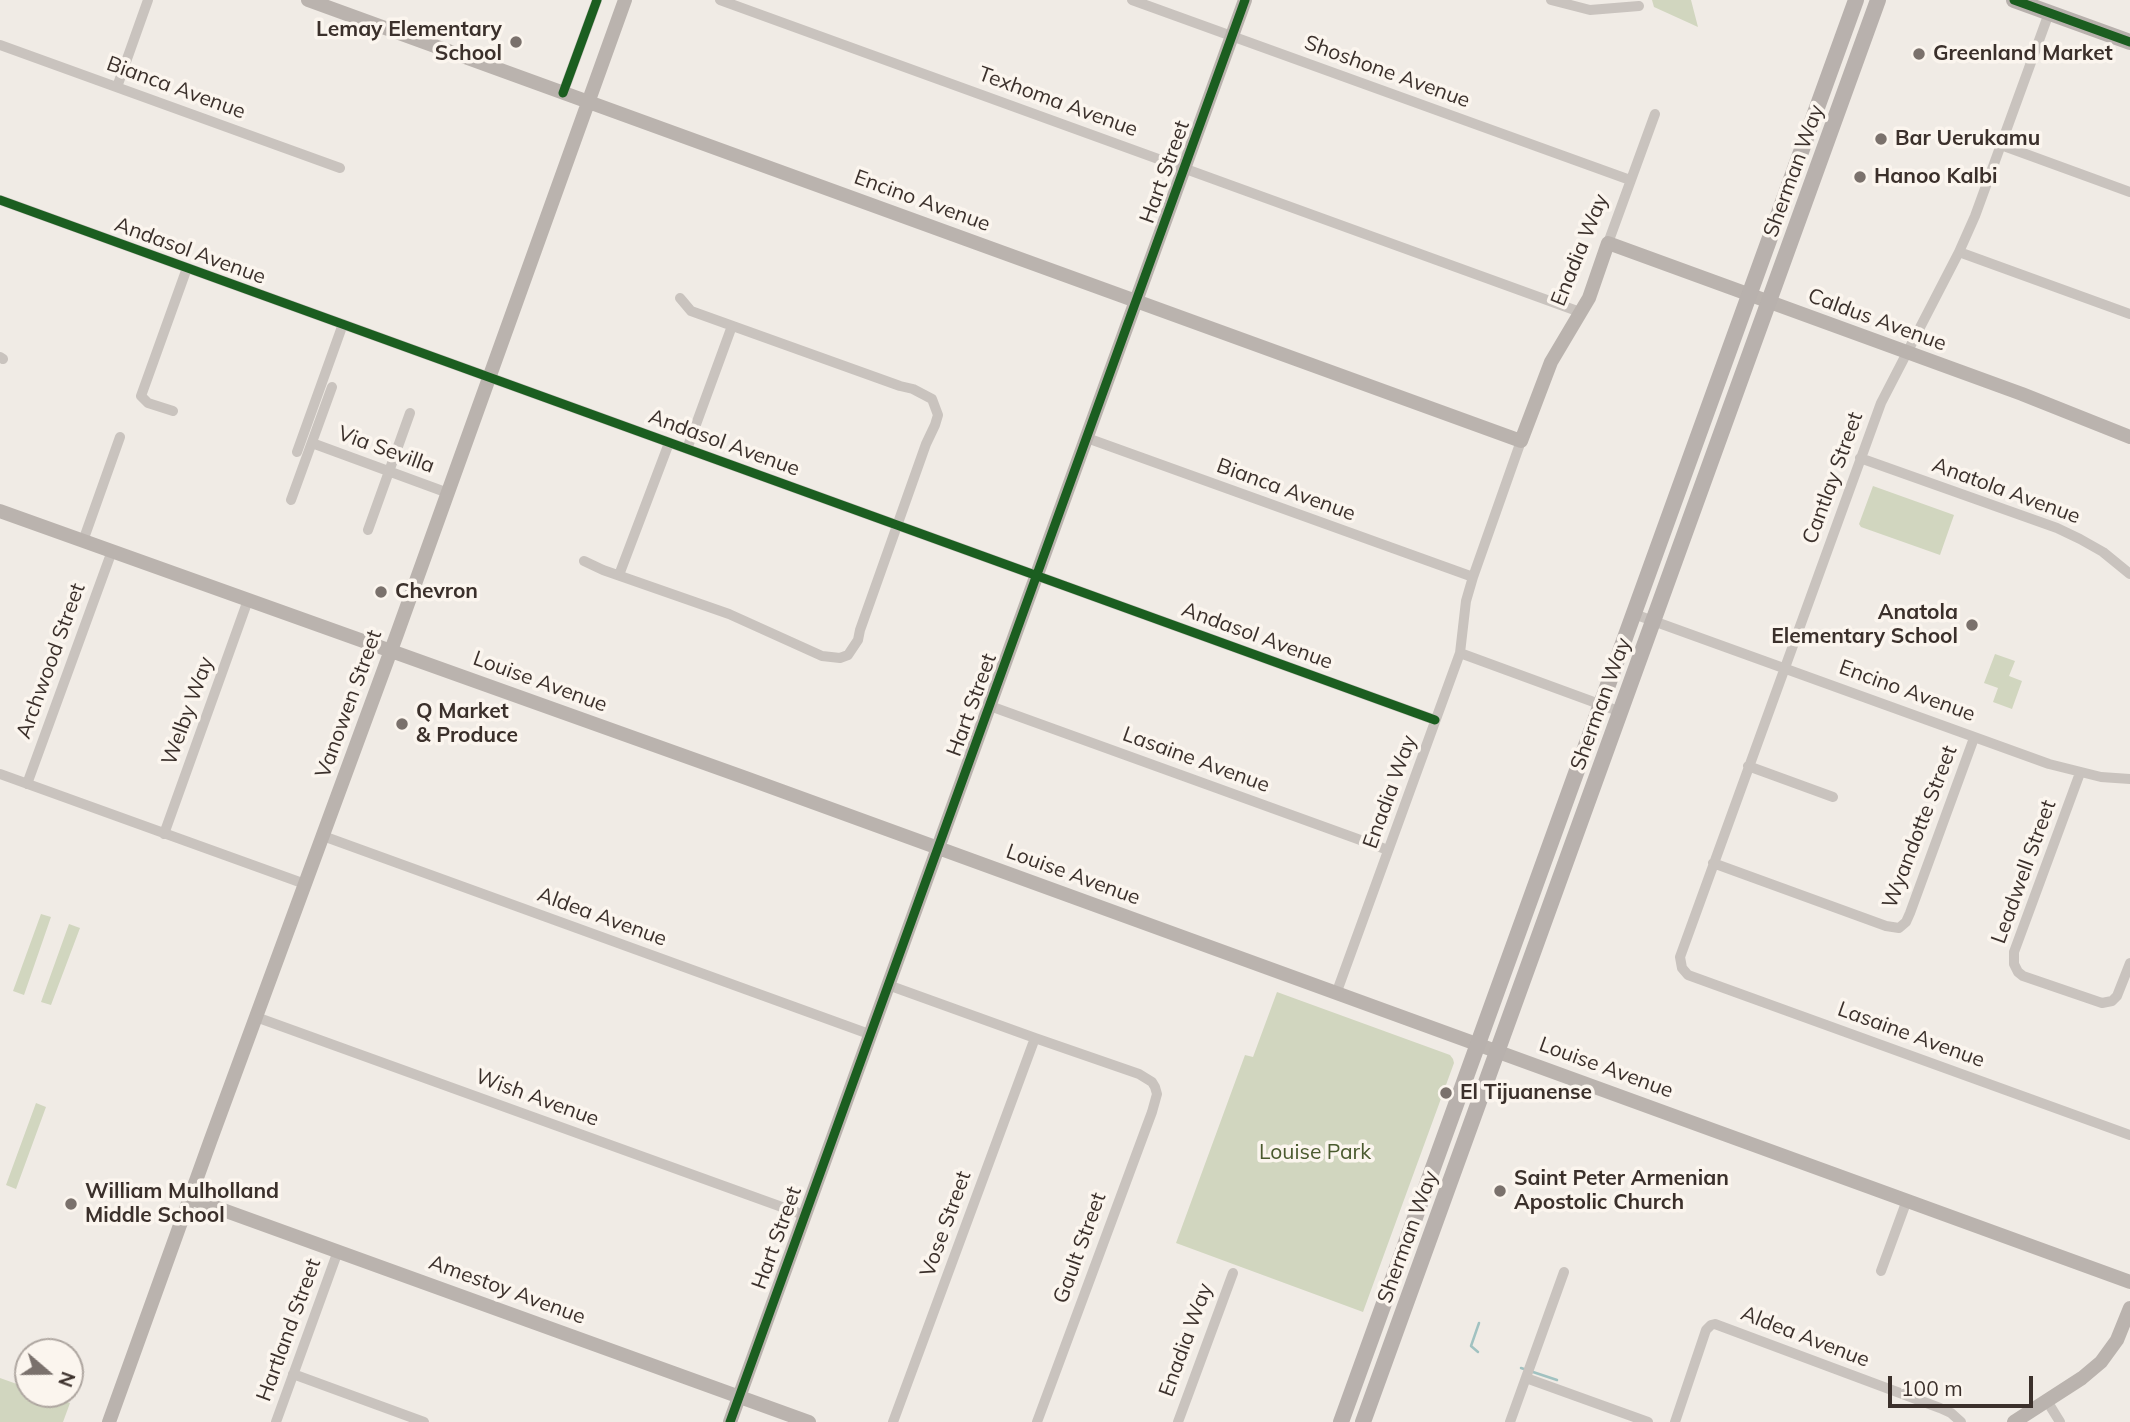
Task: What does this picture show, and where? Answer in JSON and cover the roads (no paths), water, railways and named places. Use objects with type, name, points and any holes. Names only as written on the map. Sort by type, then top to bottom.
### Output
[{"type":"main road","name":"Sherman Way","points":[[1341,1422],[1856,0]]},
{"type":"main road","name":"Sherman Way","points":[[1363,1422],[1878,0]]},
{"type":"main road","points":[[2014,0],[2130,42]]},
{"type":"street","points":[[117,87],[148,0]]},
{"type":"street","name":"Encino Avenue","points":[[308,0],[1521,441]]},
{"type":"street","points":[[563,93],[597,0]]},
{"type":"street","name":"Vanowen Street","points":[[109,1422],[625,0]]},
{"type":"street","name":"Texhoma Avenue","points":[[720,0],[1580,312]]},
{"type":"street","name":"Shoshone Avenue","points":[[1132,0],[1630,180]]},
{"type":"street","name":"Hart Street","points":[[730,1422],[1245,0]]},
{"type":"street","points":[[1551,0],[1590,10],[1639,6]]},
{"type":"street","name":"Cantlay Street","points":[[1682,968],[1679,957],[1881,403],[1975,216],[2049,13]]},
{"type":"street","name":"Bianca Avenue","points":[[0,45],[340,168]]},
{"type":"street","name":"Enadia Way","points":[[1336,994],[1460,653],[1466,601],[1521,441],[1550,362],[1589,298],[1655,114]]},
{"type":"street","points":[[2001,145],[2130,192]]},
{"type":"street","name":"Andasol Avenue","points":[[0,200],[1435,720]]},
{"type":"street","name":"Caldus Avenue","points":[[1608,243],[2130,437]]},
{"type":"street","points":[[1959,252],[2130,314]]},
{"type":"street","points":[[173,411],[143,399],[142,393],[187,268]]},
{"type":"street","points":[[584,561],[729,614],[822,656],[840,659],[848,655],[858,640],[935,425],[938,415],[932,399],[924,393],[691,312],[680,298]]},
{"type":"street","points":[[297,452],[343,324]]},
{"type":"street","points":[[687,449],[732,326]]},
{"type":"street","points":[[291,500],[332,387]]},
{"type":"street","points":[[368,530],[410,413]]},
{"type":"street","points":[[83,541],[120,438]]},
{"type":"street","name":"Bianca Avenue","points":[[1087,438],[1473,577]]},
{"type":"street","name":"Via Sevilla","points":[[312,443],[447,493]]},
{"type":"street","points":[[619,575],[669,443]]},
{"type":"street","name":"Anatola Avenue","points":[[1860,458],[2068,533],[2103,552],[2130,574]]},
{"type":"street","name":"Louise Avenue","points":[[0,511],[938,848],[2130,1282]]},
{"type":"street","name":"Archwood Street","points":[[27,785],[112,551]]},
{"type":"street","name":"Welby Way","points":[[164,834],[248,600]]},
{"type":"street","name":"Encino Avenue","points":[[1634,614],[2049,764],[2080,773],[2130,779]]},
{"type":"street","points":[[1460,653],[1621,712]]},
{"type":"street","name":"Lasaine Avenue","points":[[990,706],[1388,850]]},
{"type":"street","name":"Wyandotte Street","points":[[1713,863],[1889,927],[1899,928],[1910,913],[1974,738]]},
{"type":"street","points":[[1748,766],[1833,797]]},
{"type":"street","name":"Leadwell Street","points":[[2080,773],[2013,960],[2016,970],[2023,976],[2096,1002],[2109,1002],[2119,993],[2130,963]]},
{"type":"street","points":[[0,774],[305,884]]},
{"type":"street","name":"Aldea Avenue","points":[[323,836],[869,1034]]},
{"type":"street","name":"Lasaine Avenue","points":[[1682,968],[1691,976],[2130,1135]]},
{"type":"street","points":[[888,985],[1035,1038]]},
{"type":"street","name":"Wish Avenue","points":[[256,1017],[804,1215]]},
{"type":"street","name":"Gault Street","points":[[1035,1038],[1139,1074],[1152,1082],[1157,1094],[1037,1422]]},
{"type":"street","name":"Vose Street","points":[[893,1422],[1035,1038]]},
{"type":"street","name":"Amestoy Avenue","points":[[190,1198],[809,1422]]},
{"type":"street","points":[[1881,1271],[1907,1200]]},
{"type":"street","name":"Hartland Street","points":[[276,1422],[338,1251]]},
{"type":"street","points":[[1510,1422],[1564,1272]]},
{"type":"street","name":"Enadia Way","points":[[1178,1422],[1233,1273]]},
{"type":"street","points":[[2014,1422],[2082,1378],[2101,1362],[2117,1340],[2130,1308]]},
{"type":"street","name":"Aldea Avenue","points":[[1675,1422],[1706,1330],[1712,1325],[1720,1325],[1732,1332],[1940,1408],[1961,1422]]},
{"type":"street","points":[[293,1374],[406,1419],[424,1422]]},
{"type":"street","points":[[1526,1378],[1648,1422]]},
{"type":"street","points":[[2047,1401],[2060,1422]]},
{"type":"waterway","points":[[1478,1352],[1471,1346],[1479,1323]]},
{"type":"waterway","points":[[1521,1368],[1557,1380]]},
{"type":"place","name":"Lemay Elementary School","points":[[516,42]]},
{"type":"place","name":"Greenland Market","points":[[1919,54]]},
{"type":"place","name":"Bar Uerukamu","points":[[1881,139]]},
{"type":"place","name":"Hanoo Kalbi","points":[[1860,177]]},
{"type":"place","name":"Chevron","points":[[381,592]]},
{"type":"place","name":"Anatola Elementary School","points":[[1972,625]]},
{"type":"place","name":"Q Market & Produce","points":[[402,724]]},
{"type":"place","name":"El Tijuanense","points":[[1446,1093]]},
{"type":"place","name":"Saint Peter Armenian Apostolic Church","points":[[1500,1191]]},
{"type":"place","name":"William Mulholland Middle School","points":[[71,1204]]},
{"type":"park label","name":"Louise Park","points":[[1315,1153]]}]
